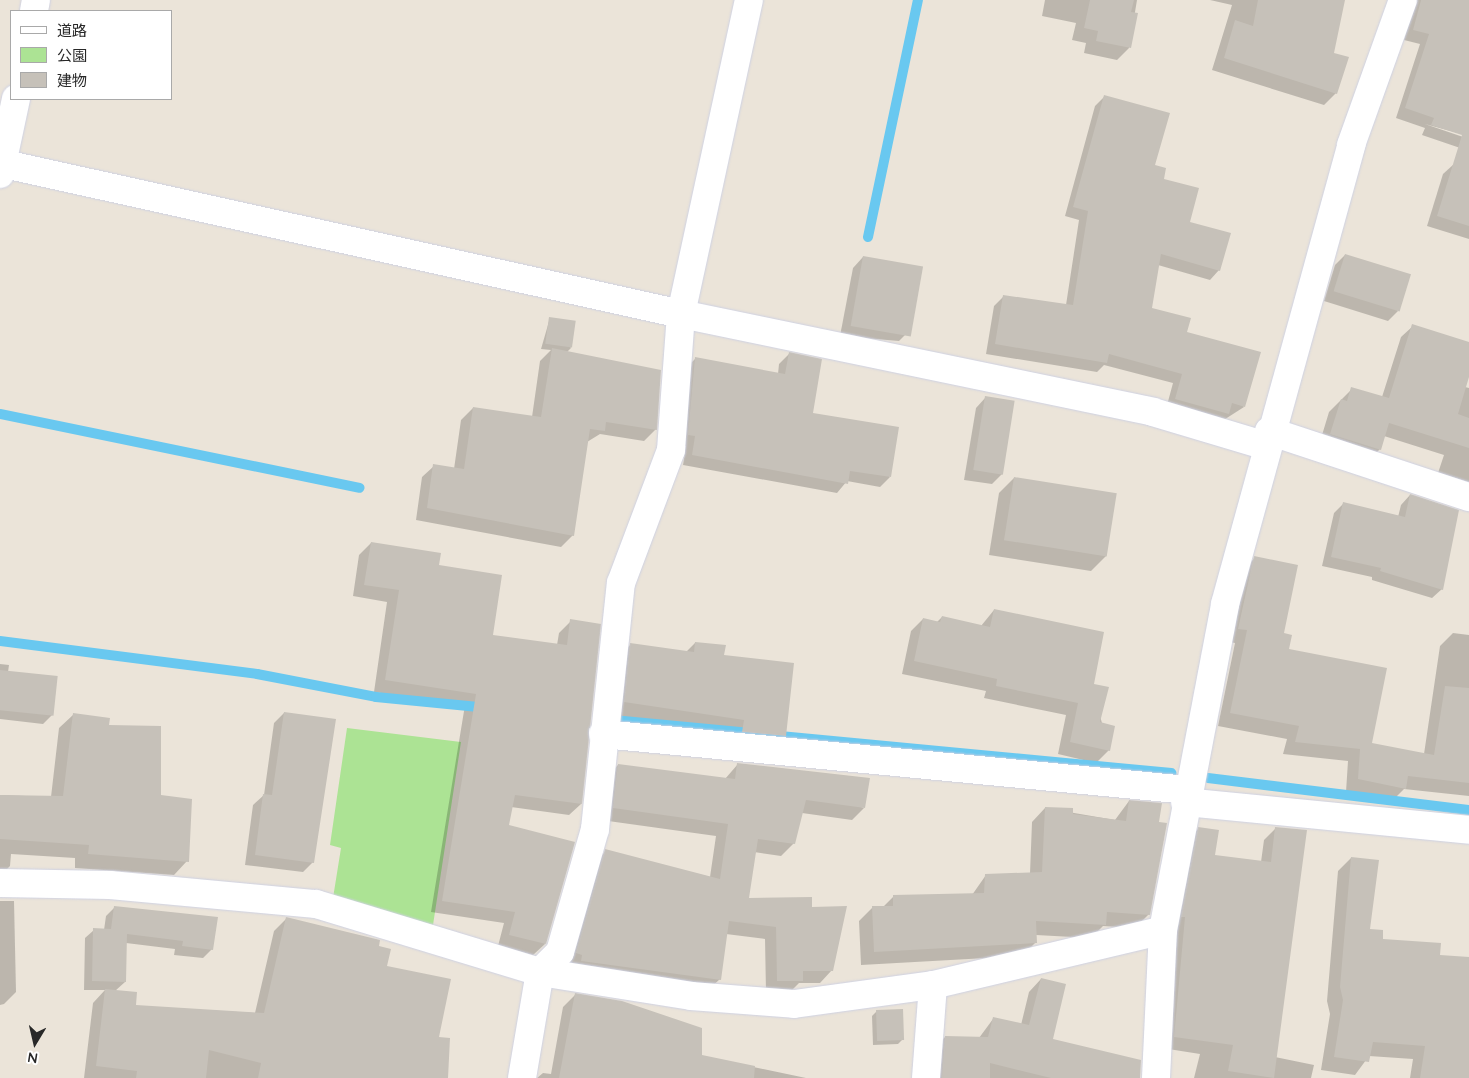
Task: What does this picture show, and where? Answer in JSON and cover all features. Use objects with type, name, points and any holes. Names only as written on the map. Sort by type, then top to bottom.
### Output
[{"type":"street","points":[[522,1078],[540,972],[560,952],[595,829],[603,734],[621,583],[671,450],[681,314],[749,0]]},
{"type":"street","points":[[1156,1078],[1163,930],[1225,604],[1268,439],[1351,145],[1403,0]]},
{"type":"street","points":[[16,100],[1,167],[681,314],[1153,412],[1268,439],[1469,497]]},
{"type":"street","points":[[603,734],[1187,796],[1469,830]]},
{"type":"street","points":[[0,883],[110,885],[316,904],[540,972],[691,996],[794,1004],[932,985],[1163,930]]},
{"type":"street","points":[[926,1078],[932,985]]},
{"type":"green space","points":[[347,728],[461,742],[433,925],[333,898],[341,848],[330,845]]},
{"type":"building","points":[[1090,0],[1134,0],[1131,12],[1138,13],[1131,48],[1096,41],[1098,31],[1084,28]]},
{"type":"building","points":[[1258,0],[1345,0],[1334,53],[1349,57],[1337,94],[1224,58],[1235,20],[1253,26]]},
{"type":"building","points":[[1421,0],[1469,0],[1469,226],[1437,216],[1462,135],[1431,125],[1434,118],[1405,108],[1429,34],[1413,30]]},
{"type":"building","points":[[1104,95],[1170,113],[1155,165],[1166,168],[1164,179],[1199,188],[1190,222],[1231,233],[1220,271],[1161,254],[1152,308],[1191,318],[1187,332],[1261,352],[1245,407],[1232,403],[1229,414],[1175,399],[1182,374],[1109,354],[1107,363],[995,344],[1003,295],[1073,305],[1088,211],[1073,207]]},
{"type":"building","points":[[1345,254],[1411,274],[1400,311],[1334,291]]},
{"type":"building","points":[[863,256],[923,267],[911,337],[851,326]]},
{"type":"building","points":[[549,317],[576,321],[572,347],[545,344]]},
{"type":"building","points":[[1412,324],[1469,342],[1469,377],[1458,414],[1469,418],[1469,448],[1389,423],[1381,450],[1330,434],[1341,399],[1347,401],[1351,387],[1389,398]]},
{"type":"building","points":[[552,348],[661,370],[657,430],[606,422],[605,431],[590,429],[574,536],[427,508],[433,464],[464,469],[473,407],[541,417]]},
{"type":"building","points":[[789,352],[822,359],[813,413],[899,427],[891,477],[850,471],[848,484],[692,455],[695,436],[688,435],[695,357],[785,374]]},
{"type":"building","points":[[985,396],[1015,401],[1003,475],[973,470]]},
{"type":"building","points":[[1014,477],[1117,493],[1107,556],[1004,540]]},
{"type":"building","points":[[1410,494],[1459,510],[1443,590],[1380,571],[1381,568],[1331,557],[1343,502],[1405,517]]},
{"type":"building","points":[[371,542],[441,553],[439,565],[502,575],[493,635],[567,645],[570,619],[601,624],[582,804],[515,795],[509,825],[575,842],[546,944],[509,935],[515,912],[442,901],[476,694],[385,680],[399,590],[364,585]]},
{"type":"building","points":[[1254,556],[1298,565],[1284,633],[1292,635],[1289,649],[1387,668],[1372,743],[1434,755],[1445,686],[1469,688],[1469,783],[1408,776],[1406,789],[1358,779],[1360,749],[1295,742],[1299,726],[1230,713],[1247,630],[1238,629]]},
{"type":"building","points":[[994,609],[1104,632],[1094,684],[1109,687],[1100,722],[1115,726],[1110,751],[1070,742],[1078,703],[996,686],[997,679],[914,661],[923,618],[940,622],[942,616],[990,627]]},
{"type":"building","points":[[695,642],[726,645],[724,655],[794,663],[786,736],[742,732],[744,720],[624,702],[630,643],[694,652]]},
{"type":"building","points":[[0,670],[58,676],[54,716],[0,710]]},
{"type":"building","points":[[284,712],[336,719],[314,863],[255,855],[263,794],[272,795]]},
{"type":"building","points":[[73,713],[110,718],[109,725],[161,726],[161,795],[192,799],[189,862],[88,854],[89,845],[0,839],[0,795],[63,796]]},
{"type":"building","points":[[737,763],[870,778],[865,808],[806,800],[795,844],[758,839],[749,898],[812,897],[812,907],[847,906],[833,971],[803,971],[803,981],[777,981],[776,927],[729,921],[721,980],[581,961],[582,955],[576,953],[605,849],[720,879],[728,824],[613,808],[618,764],[735,779]]},
{"type":"building","points":[[1129,800],[1162,803],[1159,822],[1167,823],[1150,915],[1107,912],[1106,925],[1036,921],[1037,943],[874,952],[872,906],[893,906],[893,895],[984,893],[985,874],[1042,872],[1045,807],[1073,808],[1073,814],[1126,821]]},
{"type":"building","points":[[1198,827],[1219,830],[1215,855],[1271,862],[1275,827],[1307,830],[1274,1078],[1228,1071],[1233,1045],[1174,1037],[1185,917],[1181,917]]},
{"type":"building","points":[[1351,857],[1379,860],[1370,929],[1383,930],[1383,939],[1441,943],[1440,955],[1469,957],[1469,1078],[1420,1078],[1425,1046],[1373,1042],[1369,1062],[1334,1057],[1343,1000],[1340,987]]},
{"type":"building","points":[[114,906],[218,917],[213,950],[182,946],[183,941],[127,934],[126,982],[92,981],[93,928],[111,929]]},
{"type":"building","points":[[286,917],[380,940],[379,946],[391,949],[387,966],[451,979],[439,1037],[450,1038],[448,1078],[258,1078],[261,1063],[209,1050],[206,1078],[136,1078],[137,1071],[96,1066],[105,989],[137,992],[136,1005],[264,1013]]},
{"type":"building","points":[[1041,978],[1066,984],[1053,1039],[1141,1060],[1140,1078],[1051,1078],[990,1063],[990,1078],[942,1078],[945,1036],[988,1037],[993,1017],[1029,1025]]},
{"type":"building","points":[[575,993],[622,1001],[702,1028],[702,1055],[755,1066],[754,1078],[559,1078]]},
{"type":"building","points":[[903,1009],[904,1040],[877,1041],[876,1010]]},
{"type":"waterway","points":[[868,237],[918,0]]},
{"type":"waterway","points":[[0,414],[359,488]]},
{"type":"waterway","points":[[0,641],[257,674],[376,697],[488,708]]},
{"type":"waterway","points":[[613,720],[1171,773]]},
{"type":"waterway","points":[[1208,778],[1469,810]]}]
